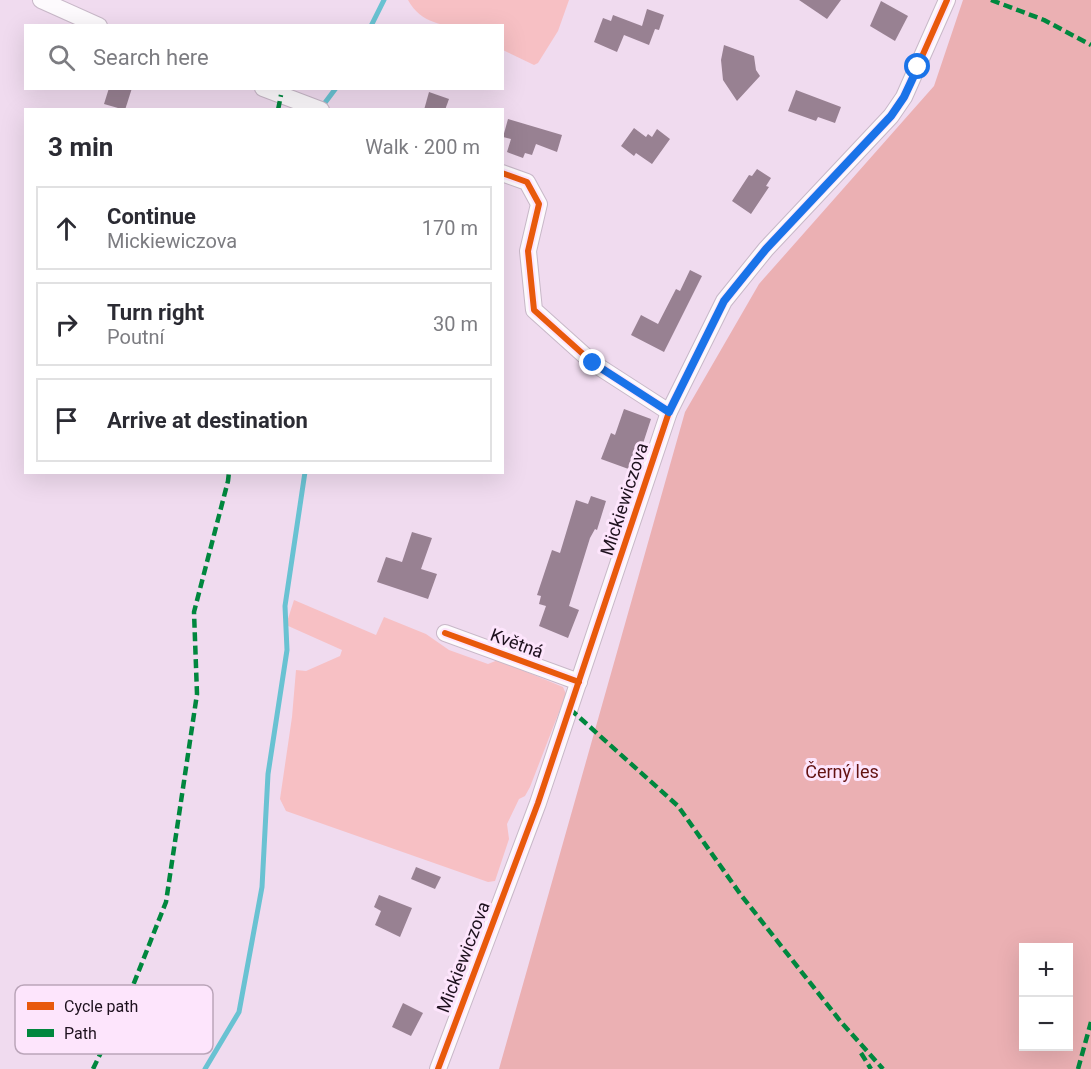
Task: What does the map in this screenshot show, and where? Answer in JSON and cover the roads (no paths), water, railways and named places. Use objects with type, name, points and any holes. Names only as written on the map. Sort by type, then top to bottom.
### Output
[{"type":"street","points":[[41,0],[95,24]]},
{"type":"street","name":"Mickiewiczova","points":[[438,1069],[538,803],[669,412],[724,301],[766,249],[891,116],[909,87],[947,0]]},
{"type":"street","points":[[268,90],[316,108]]},
{"type":"street","points":[[504,174],[526,182],[539,204],[528,251],[534,310],[593,363],[669,412]]},
{"type":"street","name":"Květná","points":[[445,633],[579,682]]},
{"type":"waterway","points":[[372,24],[384,0]]},
{"type":"waterway","points":[[321,108],[334,90]]},
{"type":"waterway","points":[[205,1069],[239,1012],[262,887],[268,774],[287,650],[285,606],[305,474]]},
{"type":"park label","name":"Černý les","points":[[842,771]]}]
